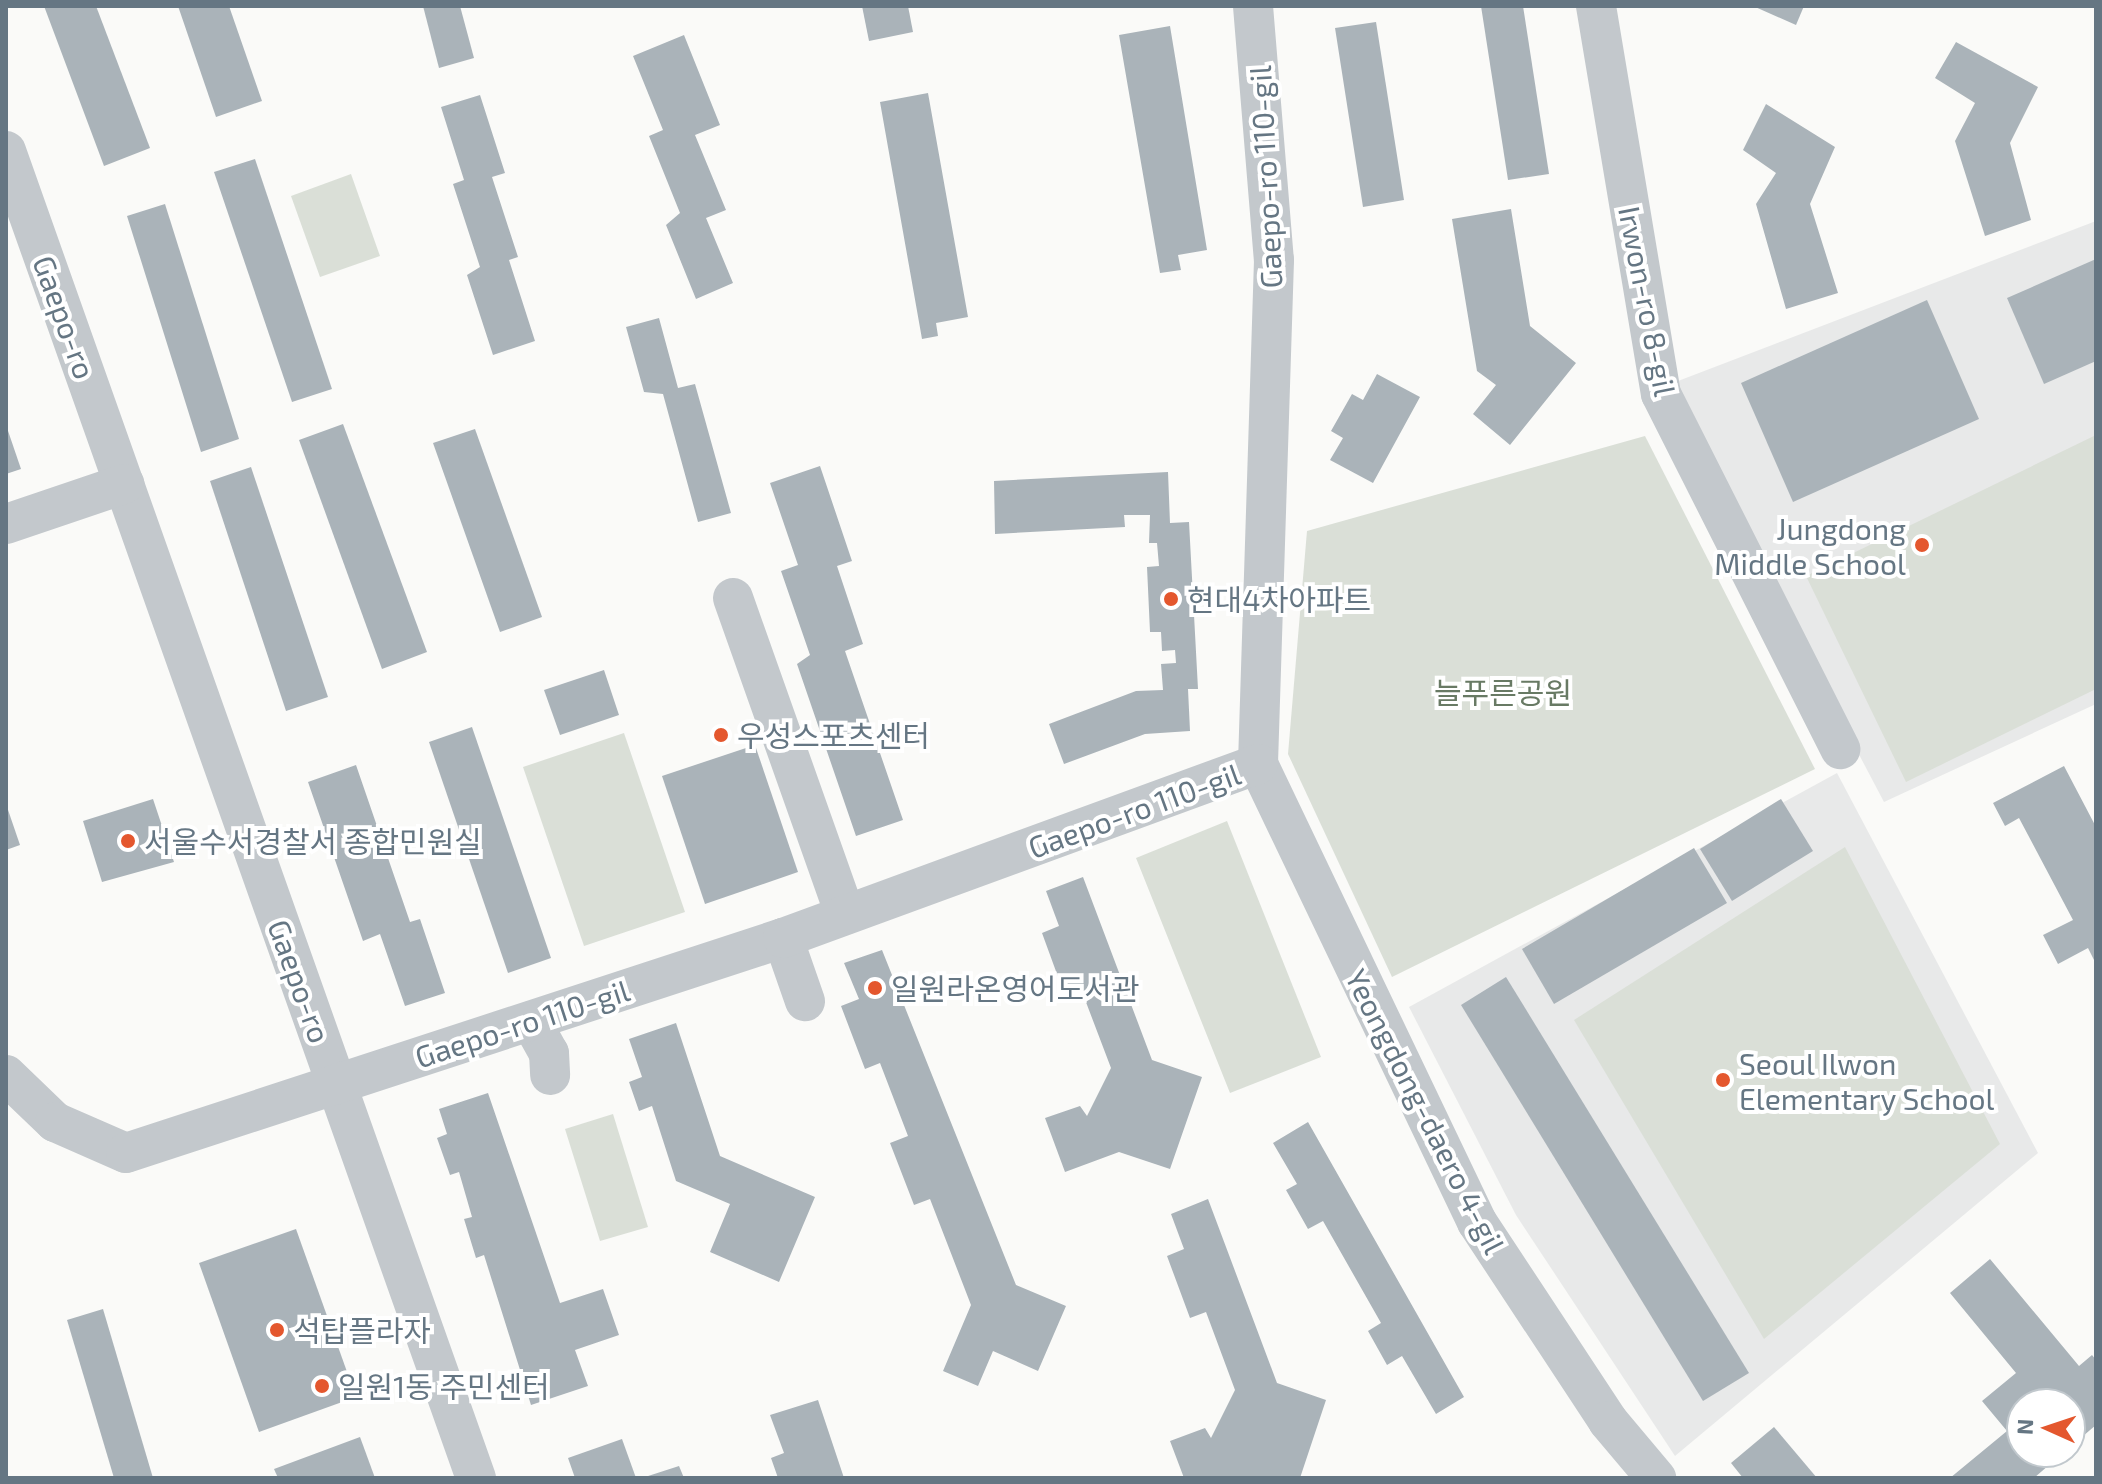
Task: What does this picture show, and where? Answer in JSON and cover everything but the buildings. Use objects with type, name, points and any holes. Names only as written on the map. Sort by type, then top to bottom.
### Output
[{"type":"street","name":"Gaepo-ro 110-gil","points":[[6,1075],[55,1122],[126,1153],[783,938],[1258,764],[1274,260],[1253,6]]},
{"type":"street","name":"Irwon-ro 8-gil","points":[[1596,6],[1661,394],[1840,749]]},
{"type":"street","name":"Gaepo-ro","points":[[6,151],[476,1478]]},
{"type":"street","points":[[6,524],[124,484]]},
{"type":"street","points":[[733,598],[845,915]]},
{"type":"street","name":"Yeongdong-daero 4-gil","points":[[1258,764],[1477,1222],[1638,1471]]},
{"type":"street","points":[[783,938],[805,1001]]},
{"type":"street","points":[[531,1021],[549,1053],[550,1075]]},
{"type":"shaded area","name":"Jungdong Middle School","points":[[2096,221],[2096,704],[1884,802],[1665,386]]},
{"type":"shaded area","name":"Seoul Ilwon Elementary School","points":[[1837,773],[2038,1153],[1675,1456],[1516,1215],[1409,1007]]},
{"type":"green space","points":[[351,174],[380,256],[320,277],[291,196]]},
{"type":"green space","points":[[2096,435],[2096,689],[1906,782],[1806,576]]},
{"type":"green space","name":"늘푸른공원","points":[[1645,436],[1815,769],[1392,977],[1288,754],[1307,531]]},
{"type":"green space","points":[[624,733],[685,912],[584,946],[523,767]]},
{"type":"green space","points":[[1227,821],[1321,1057],[1230,1093],[1136,858]]},
{"type":"green space","points":[[1845,847],[2000,1144],[1764,1339],[1574,1020]]},
{"type":"green space","points":[[613,1114],[648,1227],[600,1241],[565,1129]]},
{"type":"place","name":"Jungdong Middle School","points":[[1922,545]]},
{"type":"place","name":"현대4차아파트","points":[[1171,599]]},
{"type":"place","name":"우성스포츠센터","points":[[721,735]]},
{"type":"place","name":"서울수서경찰서 종합민원실","points":[[128,841]]},
{"type":"place","name":"일원라온영어도서관","points":[[875,988]]},
{"type":"place","name":"Seoul Ilwon Elementary School","points":[[1723,1080]]},
{"type":"place","name":"석탑플라자","points":[[277,1330]]},
{"type":"place","name":"일원1동 주민센터","points":[[322,1386]]}]
